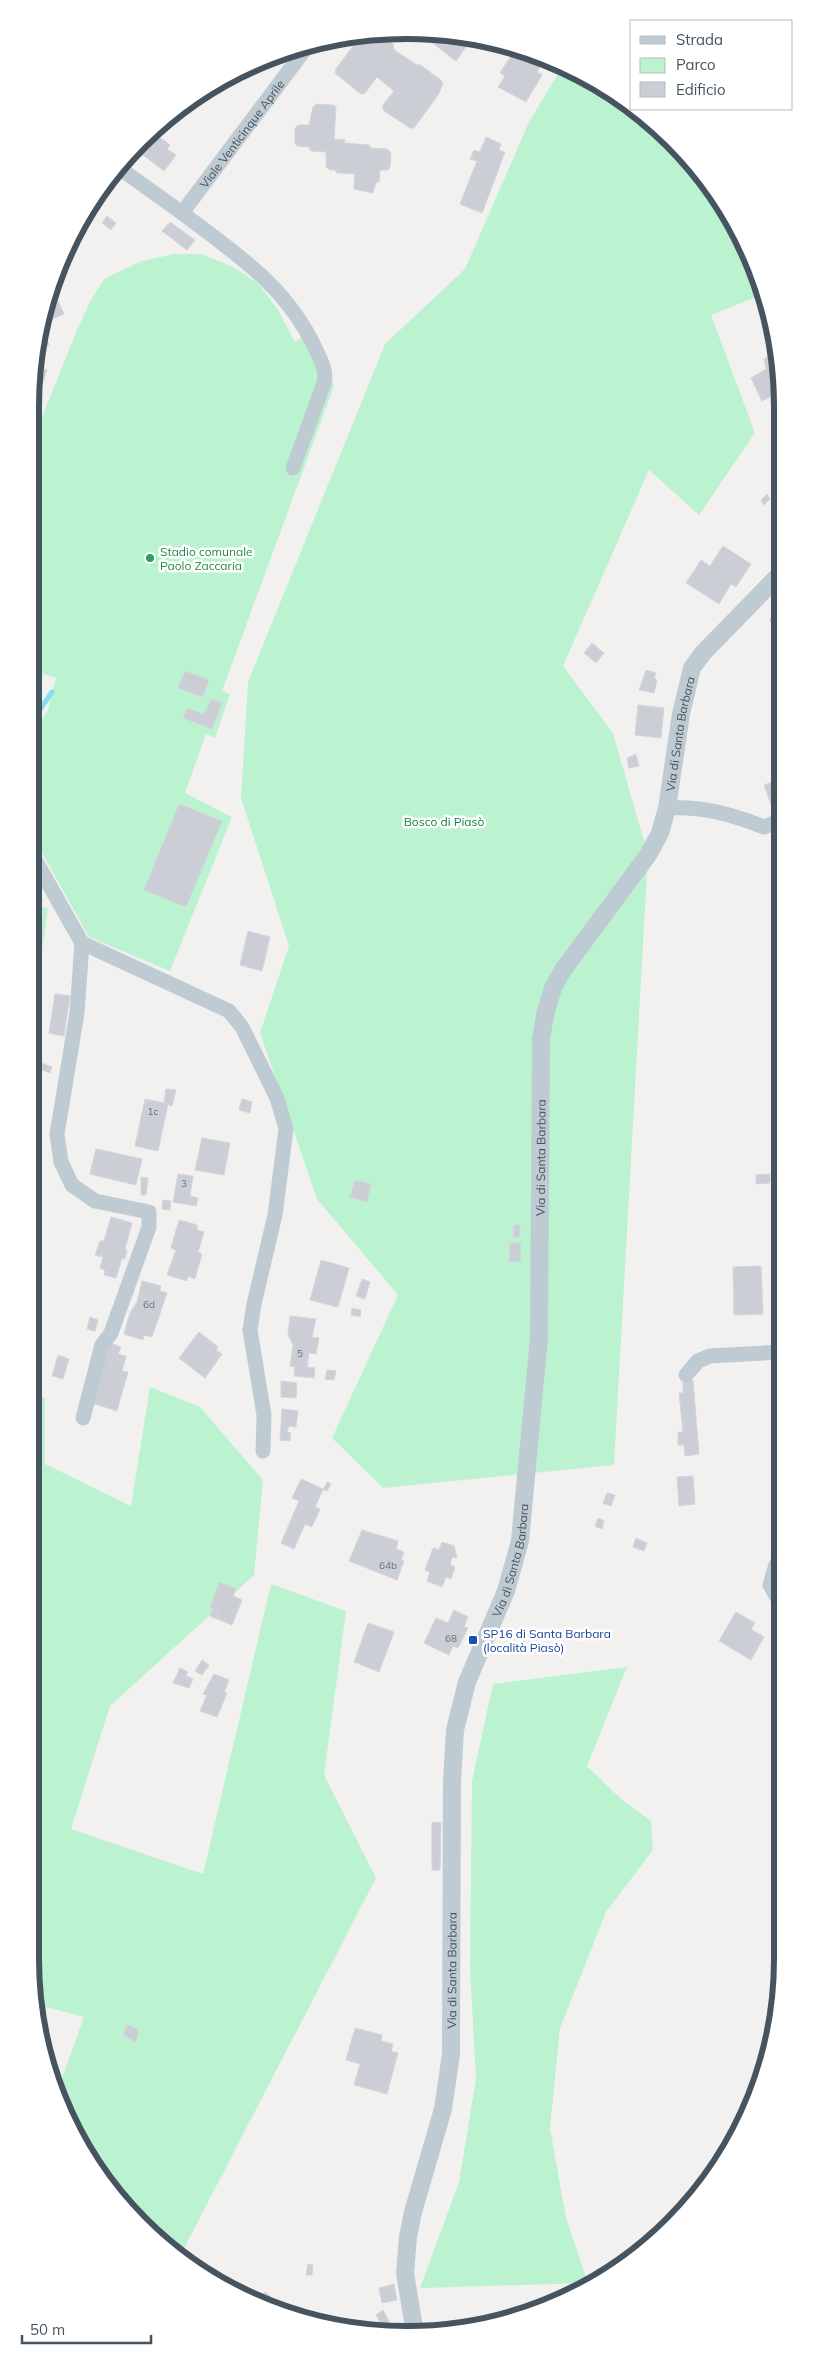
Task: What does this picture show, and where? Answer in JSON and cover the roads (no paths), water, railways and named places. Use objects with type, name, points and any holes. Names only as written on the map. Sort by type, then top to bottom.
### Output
[{"type":"street","name":"Viale Venticinque Aprile","points":[[176,208],[301,54]]},
{"type":"street","points":[[124,171],[176,208],[265,277],[301,320],[325,370],[324,383],[292,468]]},
{"type":"street","name":"Via di Santa Barbara","points":[[414,2326],[405,2273],[408,2237],[443,2109],[451,2054],[452,1791],[455,1730],[467,1682],[506,1591],[520,1541],[539,1338],[540,1102],[542,1039],[545,1015],[553,988],[563,970],[648,855],[660,833],[667,808],[681,714],[692,668],[703,653],[774,580]]},
{"type":"street","name":"Via di Santa Barbara","points":[[667,808],[688,807],[724,811],[764,826],[774,822]]},
{"type":"street","points":[[39,867],[82,943],[78,1013],[57,1134],[62,1162],[72,1185],[95,1201],[149,1212],[148,1227],[111,1333],[102,1345],[83,1418]]},
{"type":"street","points":[[82,943],[229,1011],[242,1027],[276,1098],[286,1129],[282,1167],[275,1216],[254,1304],[250,1330],[264,1415],[263,1451]]},
{"type":"street","points":[[686,1375],[698,1361],[710,1356],[774,1352]]},
{"type":"street","points":[[774,1571],[770,1585],[774,1592]]},
{"type":"waterway","points":[[39,711],[52,692]]},
{"type":"place","name":"Stadio comunale Paolo Zaccaria","points":[[150,558]]},
{"type":"place","name":"SP16 di Santa Barbara (località Piasò)","points":[[473,1640]]},
{"type":"park label","name":"Bosco di Piasò","points":[[444,821]]}]
